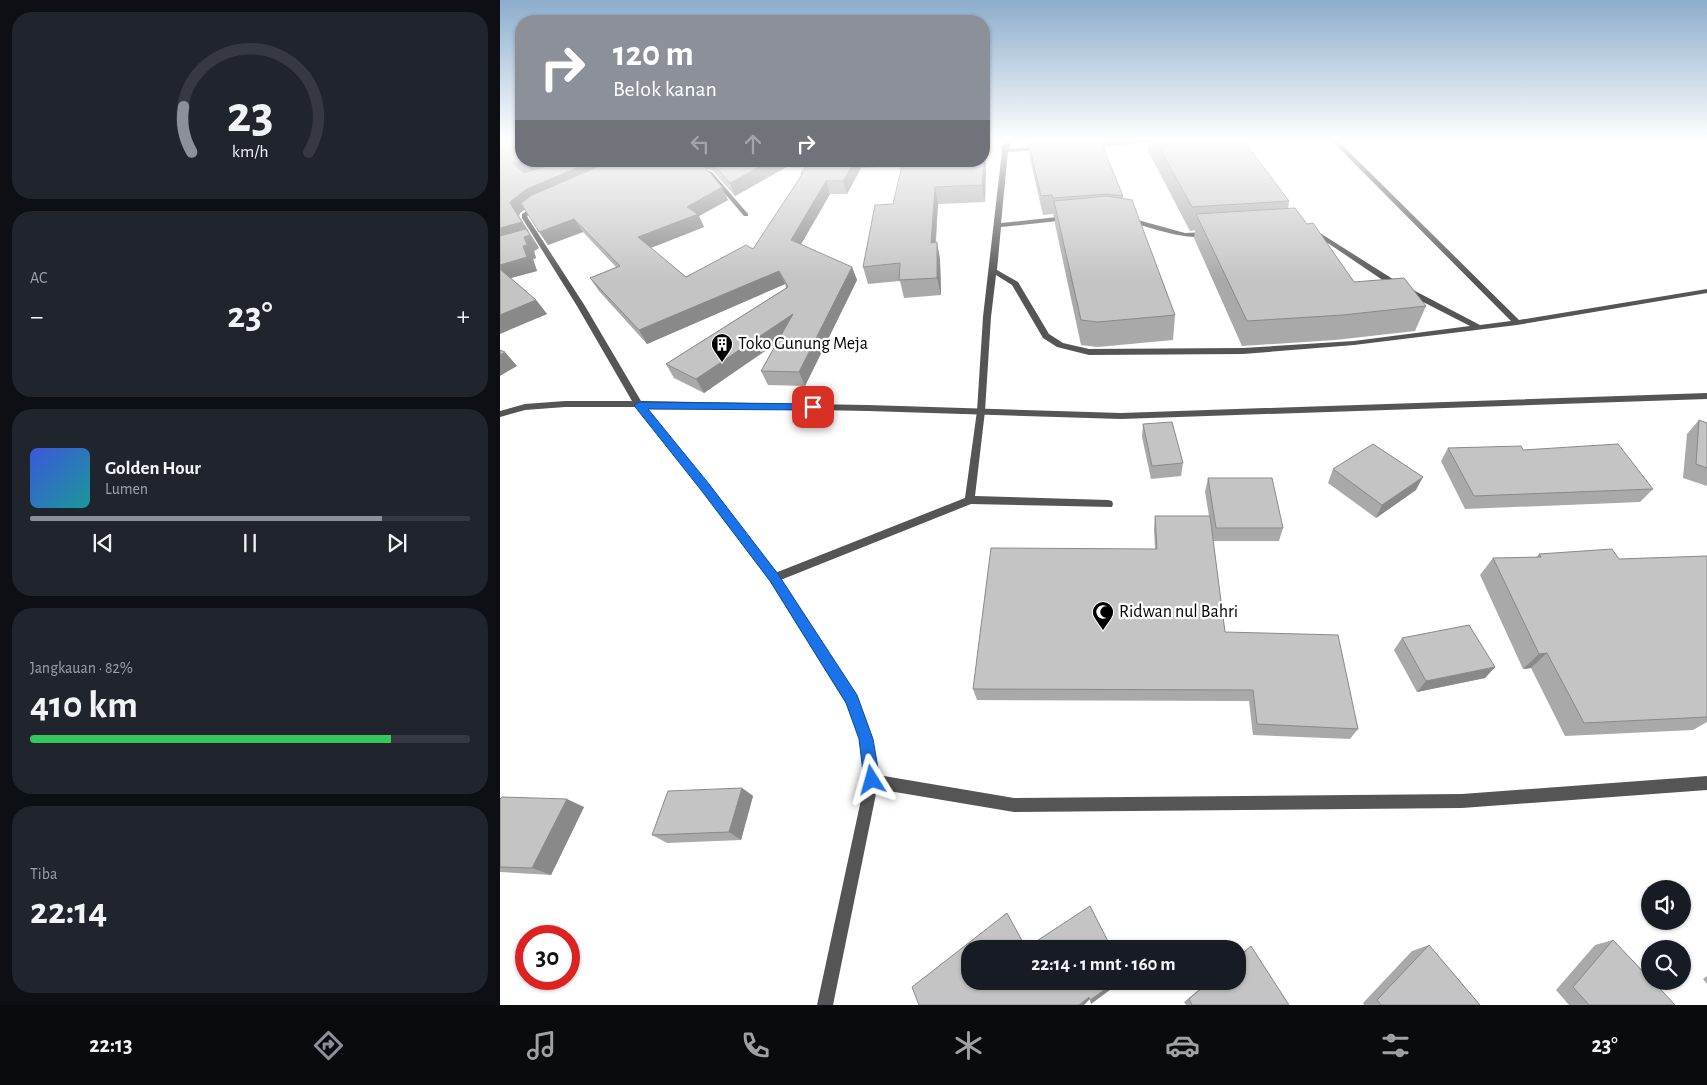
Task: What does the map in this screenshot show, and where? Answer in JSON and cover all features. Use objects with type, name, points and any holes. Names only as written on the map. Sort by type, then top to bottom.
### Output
[{"type":"street","points":[[722,187],[746,216]]},
{"type":"street","points":[[970,500],[981,411],[987,317],[994,271],[1002,187]]},
{"type":"street","points":[[1381,187],[1517,324]]},
{"type":"street","points":[[547,201],[532,208],[524,216],[639,405],[705,487],[774,578],[852,700],[866,739],[872,780],[825,1005]]},
{"type":"street","points":[[998,225],[1071,218]]},
{"type":"street","points":[[1116,218],[1135,220],[1185,234],[1219,234]]},
{"type":"street","points":[[1308,227],[1392,283],[1479,328]]},
{"type":"street","points":[[529,240],[538,237]]},
{"type":"street","points":[[994,271],[1014,284],[1046,336],[1065,347],[1089,352],[1243,351],[1364,342],[1517,324],[1707,291]]},
{"type":"street","points":[[500,414],[525,407],[557,404],[981,411],[1121,416],[1707,396]]},
{"type":"street","points":[[774,578],[970,500],[1108,504]]},
{"type":"street","points":[[872,780],[1014,805],[1462,801],[1707,783]]},
{"type":"building","points":[[500,187],[532,187],[510,203],[522,222],[500,228]]},
{"type":"building","points":[[551,187],[722,187],[687,207],[698,214],[638,237],[686,277],[746,245],[753,249],[794,187],[822,187],[791,240],[852,267],[799,372],[761,371],[793,314],[696,379],[666,364],[788,287],[779,271],[639,330],[590,278],[620,266],[574,219],[539,232],[521,203],[532,195]]},
{"type":"building","points":[[897,187],[937,187],[935,187],[931,243],[937,242],[937,278],[899,280],[900,263],[863,267],[875,205],[893,204]]},
{"type":"building","points":[[1039,187],[1119,187],[1123,196],[1107,194],[1053,198],[1052,195],[1041,196]]},
{"type":"building","points":[[1181,187],[1278,187],[1289,201],[1192,207]]},
{"type":"building","points":[[1107,196],[1132,200],[1175,315],[1098,322],[1081,320],[1054,201]]},
{"type":"building","points":[[1295,208],[1307,224],[1313,223],[1354,282],[1404,278],[1426,306],[1343,315],[1247,321],[1196,214]]},
{"type":"building","points":[[526,229],[530,235],[524,237],[527,245],[523,246],[527,257],[500,265],[500,236]]},
{"type":"building","points":[[500,269],[536,300],[500,315]]},
{"type":"building","points":[[1699,420],[1707,423],[1707,468],[1696,464]]},
{"type":"building","points":[[1172,422],[1183,463],[1152,466],[1143,424]]},
{"type":"building","points":[[1373,444],[1423,477],[1382,505],[1333,469]]},
{"type":"building","points":[[1618,444],[1653,489],[1474,496],[1448,448],[1521,446],[1523,450]]},
{"type":"building","points":[[1208,478],[1272,478],[1283,528],[1216,528]]},
{"type":"building","name":"Ridwan nul Bahri","points":[[1155,516],[1210,516],[1225,632],[1338,635],[1358,729],[1257,724],[1253,690],[973,689],[991,548],[1157,549]]},
{"type":"building","points":[[1612,549],[1619,559],[1707,556],[1707,717],[1584,723],[1547,653],[1539,654],[1493,558],[1541,557],[1539,554]]},
{"type":"building","points":[[1469,625],[1495,667],[1426,681],[1402,638]]},
{"type":"building","points":[[742,788],[729,832],[652,835],[668,791]]},
{"type":"building","points":[[502,797],[567,799],[532,868],[500,867],[500,799]]},
{"type":"building","points":[[1090,906],[1107,940],[1038,940]]},
{"type":"building","points":[[1007,913],[1022,940],[972,940]]},
{"type":"building","points":[[1613,940],[1641,970],[1641,990],[1661,990],[1675,1005],[1589,1005],[1573,987]]},
{"type":"building","points":[[1429,945],[1480,1005],[1381,1005],[1377,1000]]},
{"type":"building","points":[[1251,946],[1289,1005],[1192,1005],[1189,999],[1200,990],[1246,990],[1246,950]]},
{"type":"building","points":[[961,949],[961,990],[1104,990],[1090,1000],[1089,997],[1079,1005],[919,1005],[912,987]]},
{"type":"place","name":"Toko Gunung Meja","points":[[722,363]]},
{"type":"place","name":"Ridwan nul Bahri","points":[[1103,631]]},
{"type":"route","points":[[813,407],[639,405],[705,487],[774,578],[852,700],[866,739],[872,780]]}]
